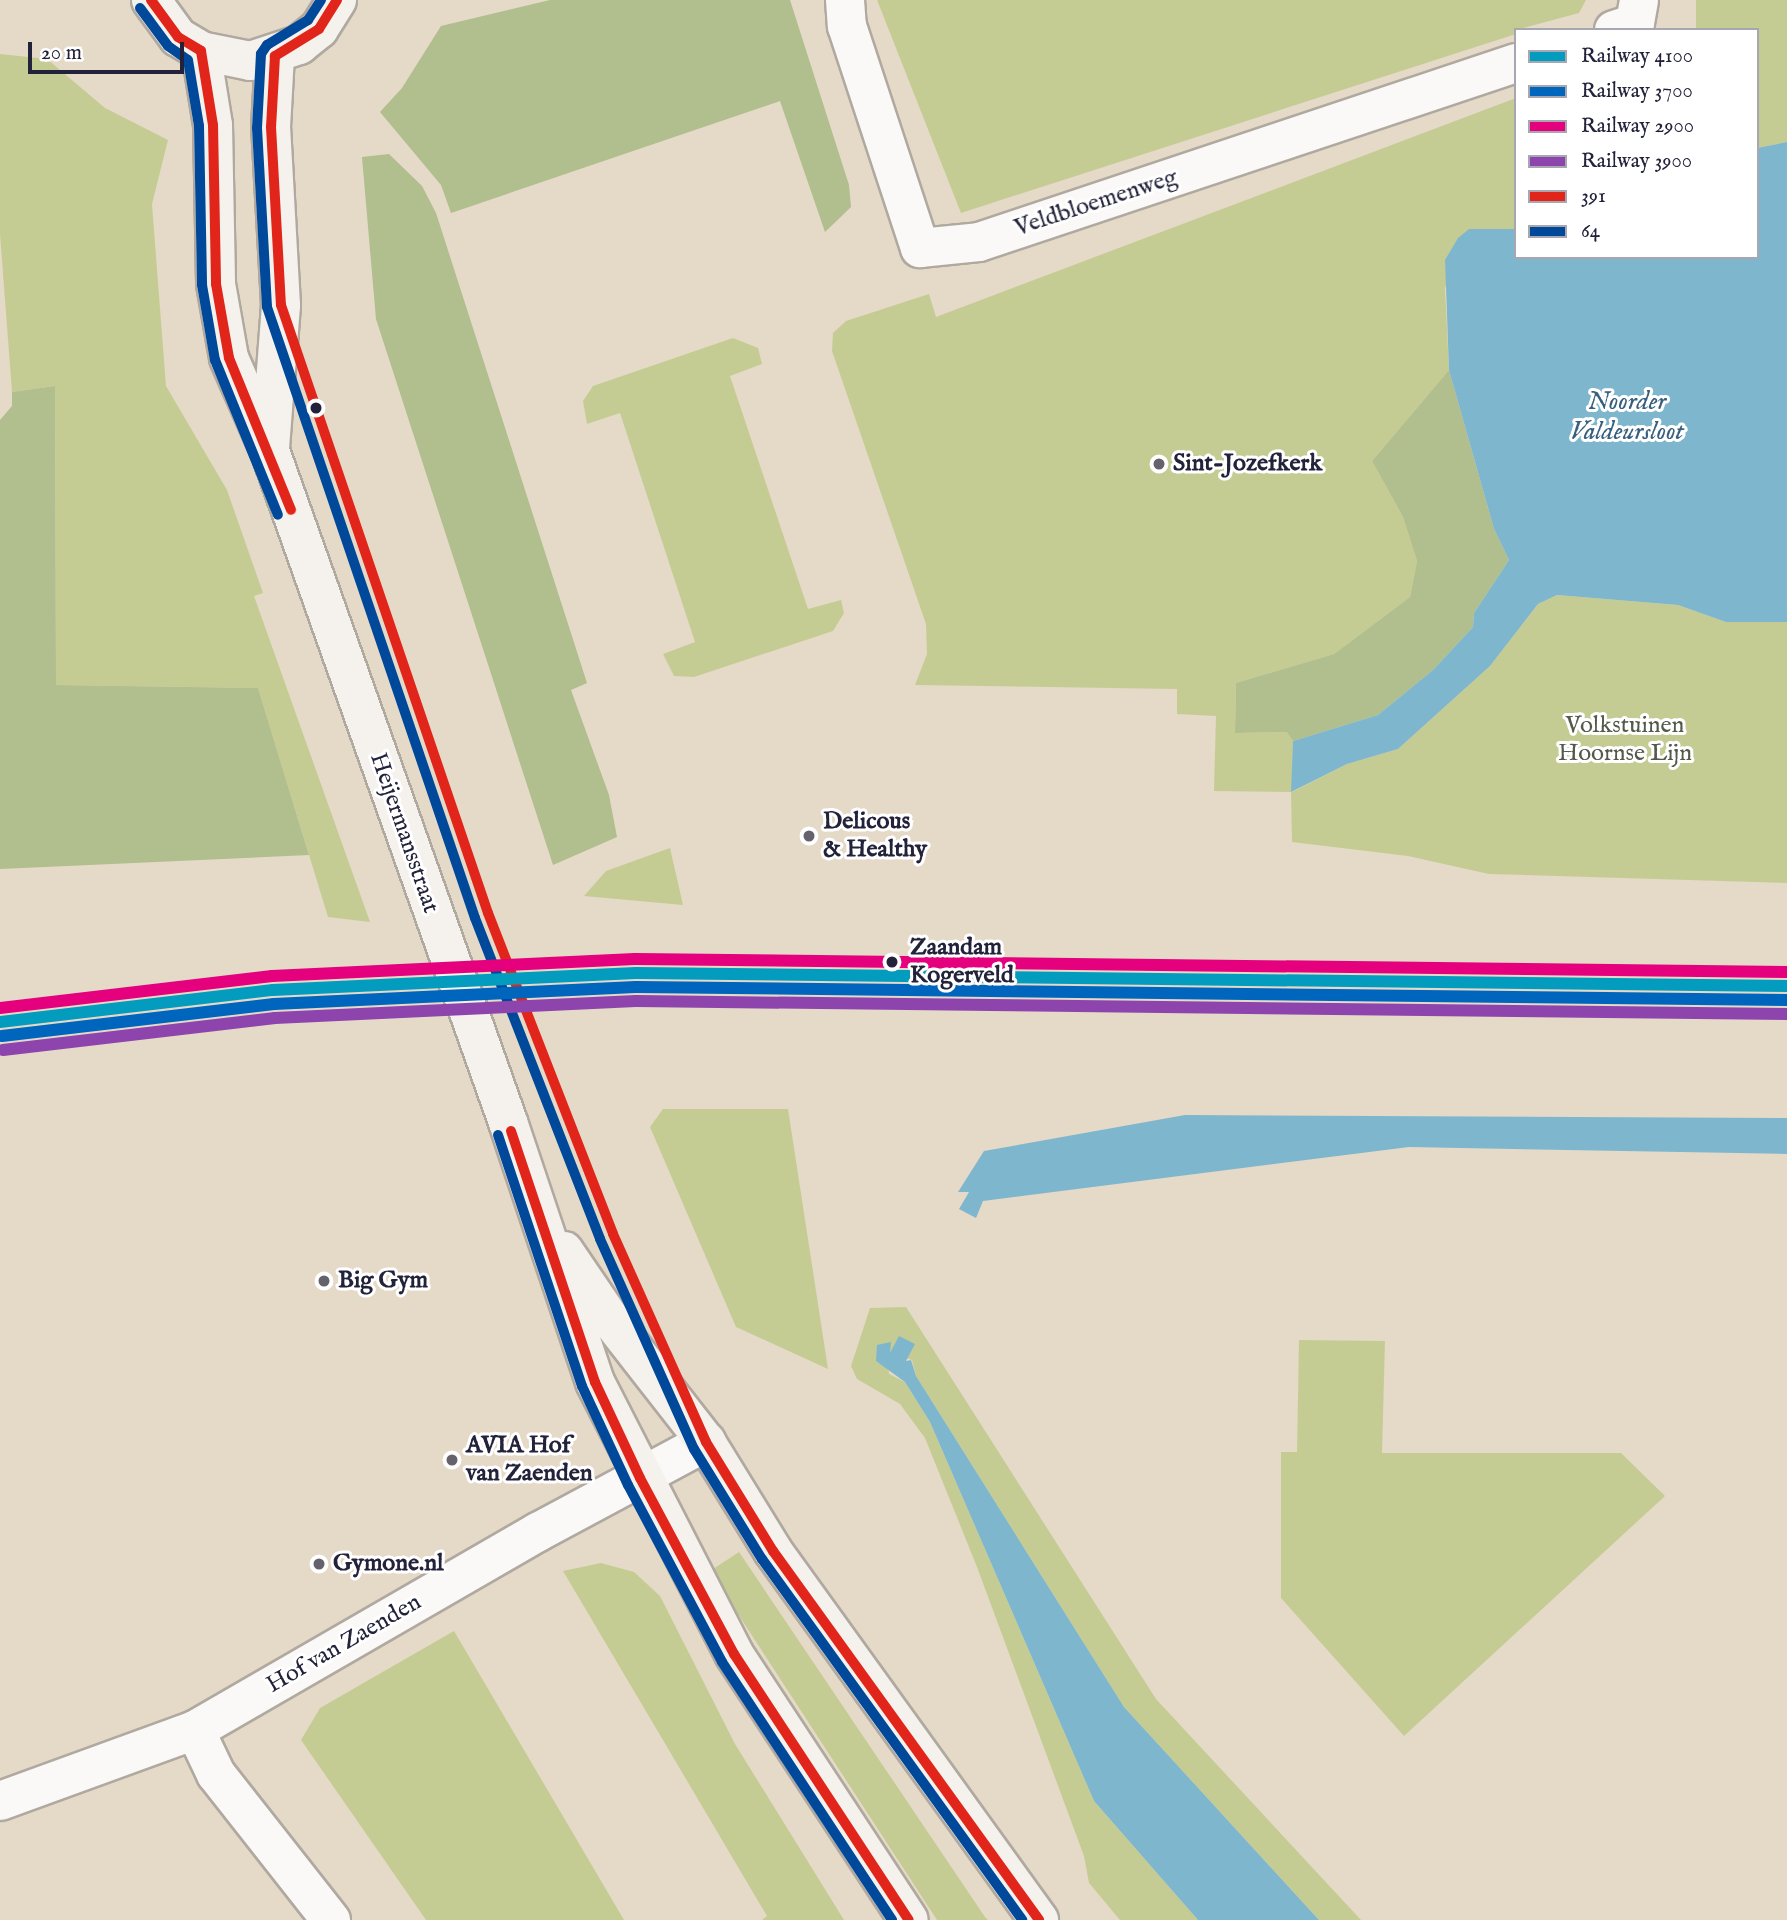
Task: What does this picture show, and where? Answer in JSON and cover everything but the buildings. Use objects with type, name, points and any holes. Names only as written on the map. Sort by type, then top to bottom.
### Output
[{"type":"main road","points":[[151,0],[177,37],[201,51],[250,61],[299,45],[319,29],[337,0]]},
{"type":"main road","name":"Heijermansstraat","points":[[201,51],[213,125],[216,284],[229,358],[270,451],[539,1214],[595,1382],[640,1478],[734,1654],[909,1920]]},
{"type":"main road","name":"Heijermansstraat","points":[[270,451],[281,305],[271,127],[275,55]]},
{"type":"main road","name":"Heijermansstraat","points":[[539,1214],[613,1323],[706,1442],[773,1551],[1039,1920]]},
{"type":"street","name":"Veldbloemenweg","points":[[845,0],[847,26],[920,248],[979,242],[1514,63]]},
{"type":"street","points":[[1620,28],[1635,23],[1639,0]]},
{"type":"street","name":"Hof van Zaenden","points":[[0,1801],[195,1730],[706,1442]]},
{"type":"street","points":[[195,1730],[216,1773],[331,1920]]},
{"type":"green space","points":[[550,0],[790,0],[849,185],[851,207],[825,232],[780,101],[451,213],[441,185],[380,112],[402,88],[441,26]]},
{"type":"green space","points":[[877,0],[1586,0],[1579,13],[1523,28],[1514,28],[1514,35],[961,213]]},
{"type":"green space","points":[[1696,0],[1787,0],[1787,142],[1759,148],[1759,28],[1696,28]]},
{"type":"green space","points":[[0,54],[47,59],[105,108],[168,140],[152,204],[166,386],[227,490],[263,593],[254,596],[370,922],[328,917],[258,688],[56,685],[55,386],[12,392],[0,234]]},
{"type":"green space","name":"Volkstuinen Hoornse Lijn","points":[[1514,99],[1514,229],[1469,229],[1445,288],[1449,370],[1372,461],[1403,517],[1417,561],[1410,597],[1334,654],[1236,683],[1235,733],[1288,732],[1293,741],[1292,792],[1347,764],[1398,749],[1490,666],[1538,604],[1557,595],[1678,605],[1726,622],[1787,622],[1787,883],[1489,874],[1408,856],[1292,842],[1291,792],[1214,791],[1216,716],[1177,714],[1177,689],[915,685],[927,654],[926,624],[832,351],[833,333],[846,321],[929,294],[936,317]]},
{"type":"green space","points":[[389,154],[422,186],[436,213],[587,683],[571,690],[609,795],[617,837],[553,865],[376,319],[362,157]]},
{"type":"green space","points":[[733,338],[758,348],[762,364],[730,376],[808,609],[841,600],[844,613],[833,631],[694,677],[674,676],[663,654],[695,642],[620,413],[587,424],[583,401],[593,386]]},
{"type":"green space","points":[[1449,370],[1494,529],[1509,560],[1474,613],[1473,627],[1433,670],[1378,715],[1293,741],[1287,732],[1235,733],[1236,683],[1334,654],[1410,597],[1417,561],[1403,517],[1372,461]]},
{"type":"green space","points":[[55,386],[56,685],[258,688],[309,855],[0,869],[0,420],[12,406],[12,392]]},
{"type":"green space","points":[[670,848],[683,905],[584,896],[606,871]]},
{"type":"green space","points":[[663,1109],[788,1109],[828,1369],[736,1327],[650,1127]]},
{"type":"green space","points":[[906,1307],[1156,1699],[1361,1920],[1319,1920],[1124,1707],[916,1376],[912,1360],[887,1352],[889,1374],[905,1382],[930,1422],[1094,1801],[1198,1920],[1120,1920],[1089,1883],[1084,1856],[977,1567],[925,1438],[900,1404],[857,1379],[851,1366],[870,1308]]},
{"type":"green space","points":[[1299,1340],[1385,1341],[1382,1453],[1621,1453],[1665,1496],[1404,1736],[1281,1598],[1281,1452],[1297,1452]]},
{"type":"green space","points":[[739,1552],[988,1920],[937,1920],[710,1571]]},
{"type":"green space","points":[[601,1563],[634,1572],[660,1596],[735,1744],[844,1920],[762,1920],[767,1916],[563,1571]]},
{"type":"green space","points":[[454,1631],[624,1920],[426,1920],[301,1740],[320,1708]]},
{"type":"water","name":"Noorder Valdeursloot","points":[[1787,142],[1787,622],[1726,622],[1678,605],[1557,595],[1538,604],[1490,666],[1398,749],[1347,764],[1291,792],[1293,741],[1378,715],[1433,670],[1473,627],[1474,613],[1509,560],[1494,529],[1449,370],[1445,260],[1458,238],[1469,229],[1514,229],[1514,259],[1759,259],[1759,148]]},
{"type":"water","points":[[1185,1115],[1787,1118],[1787,1154],[1409,1147],[983,1201],[976,1218],[959,1209],[969,1192],[958,1192],[984,1151]]},
{"type":"water","points":[[899,1336],[915,1344],[906,1361],[911,1360],[916,1376],[1124,1707],[1319,1920],[1198,1920],[1094,1801],[930,1422],[905,1382],[876,1361],[877,1345],[891,1342],[890,1353]]},
{"type":"rail line","name":"2900","points":[[0,1008],[272,976],[635,959],[1787,972]]},
{"type":"rail line","name":"4100","points":[[0,1022],[273,990],[636,973],[1787,986]]},
{"type":"rail line","name":"3700","points":[[2,1036],[274,1004],[636,987],[1787,1000]]},
{"type":"rail line","name":"3900","points":[[3,1050],[275,1018],[636,1001],[1787,1014]]},
{"type":"transit line","name":"391","points":[[151,0],[178,37],[201,51],[213,125],[216,284],[229,358],[291,510]]},
{"type":"transit line","name":"64","points":[[321,0],[308,20],[267,45],[261,54],[257,128],[267,307],[475,918],[600,1239],[694,1449],[762,1559],[1022,1920]]},
{"type":"transit line","name":"391","points":[[337,0],[319,29],[275,56],[271,127],[281,305],[488,913],[613,1234],[706,1442],[773,1551],[1039,1920]]},
{"type":"transit line","name":"64","points":[[140,8],[168,46],[188,60],[199,126],[202,285],[215,360],[278,515]]},
{"type":"transit line","name":"391","points":[[511,1131],[595,1382],[640,1478],[734,1654],[909,1920]]},
{"type":"transit line","name":"64","points":[[498,1135],[582,1386],[628,1485],[722,1662],[892,1920]]},
{"type":"place","name":"Sint-Jozefkerk","points":[[1159,464]]},
{"type":"place","name":"Delicous & Healthy","points":[[809,836]]},
{"type":"place","name":"Zaandam Kogerveld","points":[[892,962]]},
{"type":"place","name":"Big Gym","points":[[324,1281]]},
{"type":"place","name":"AVIA Hof van Zaenden","points":[[452,1460]]},
{"type":"place","name":"Gymone.nl","points":[[319,1564]]}]
